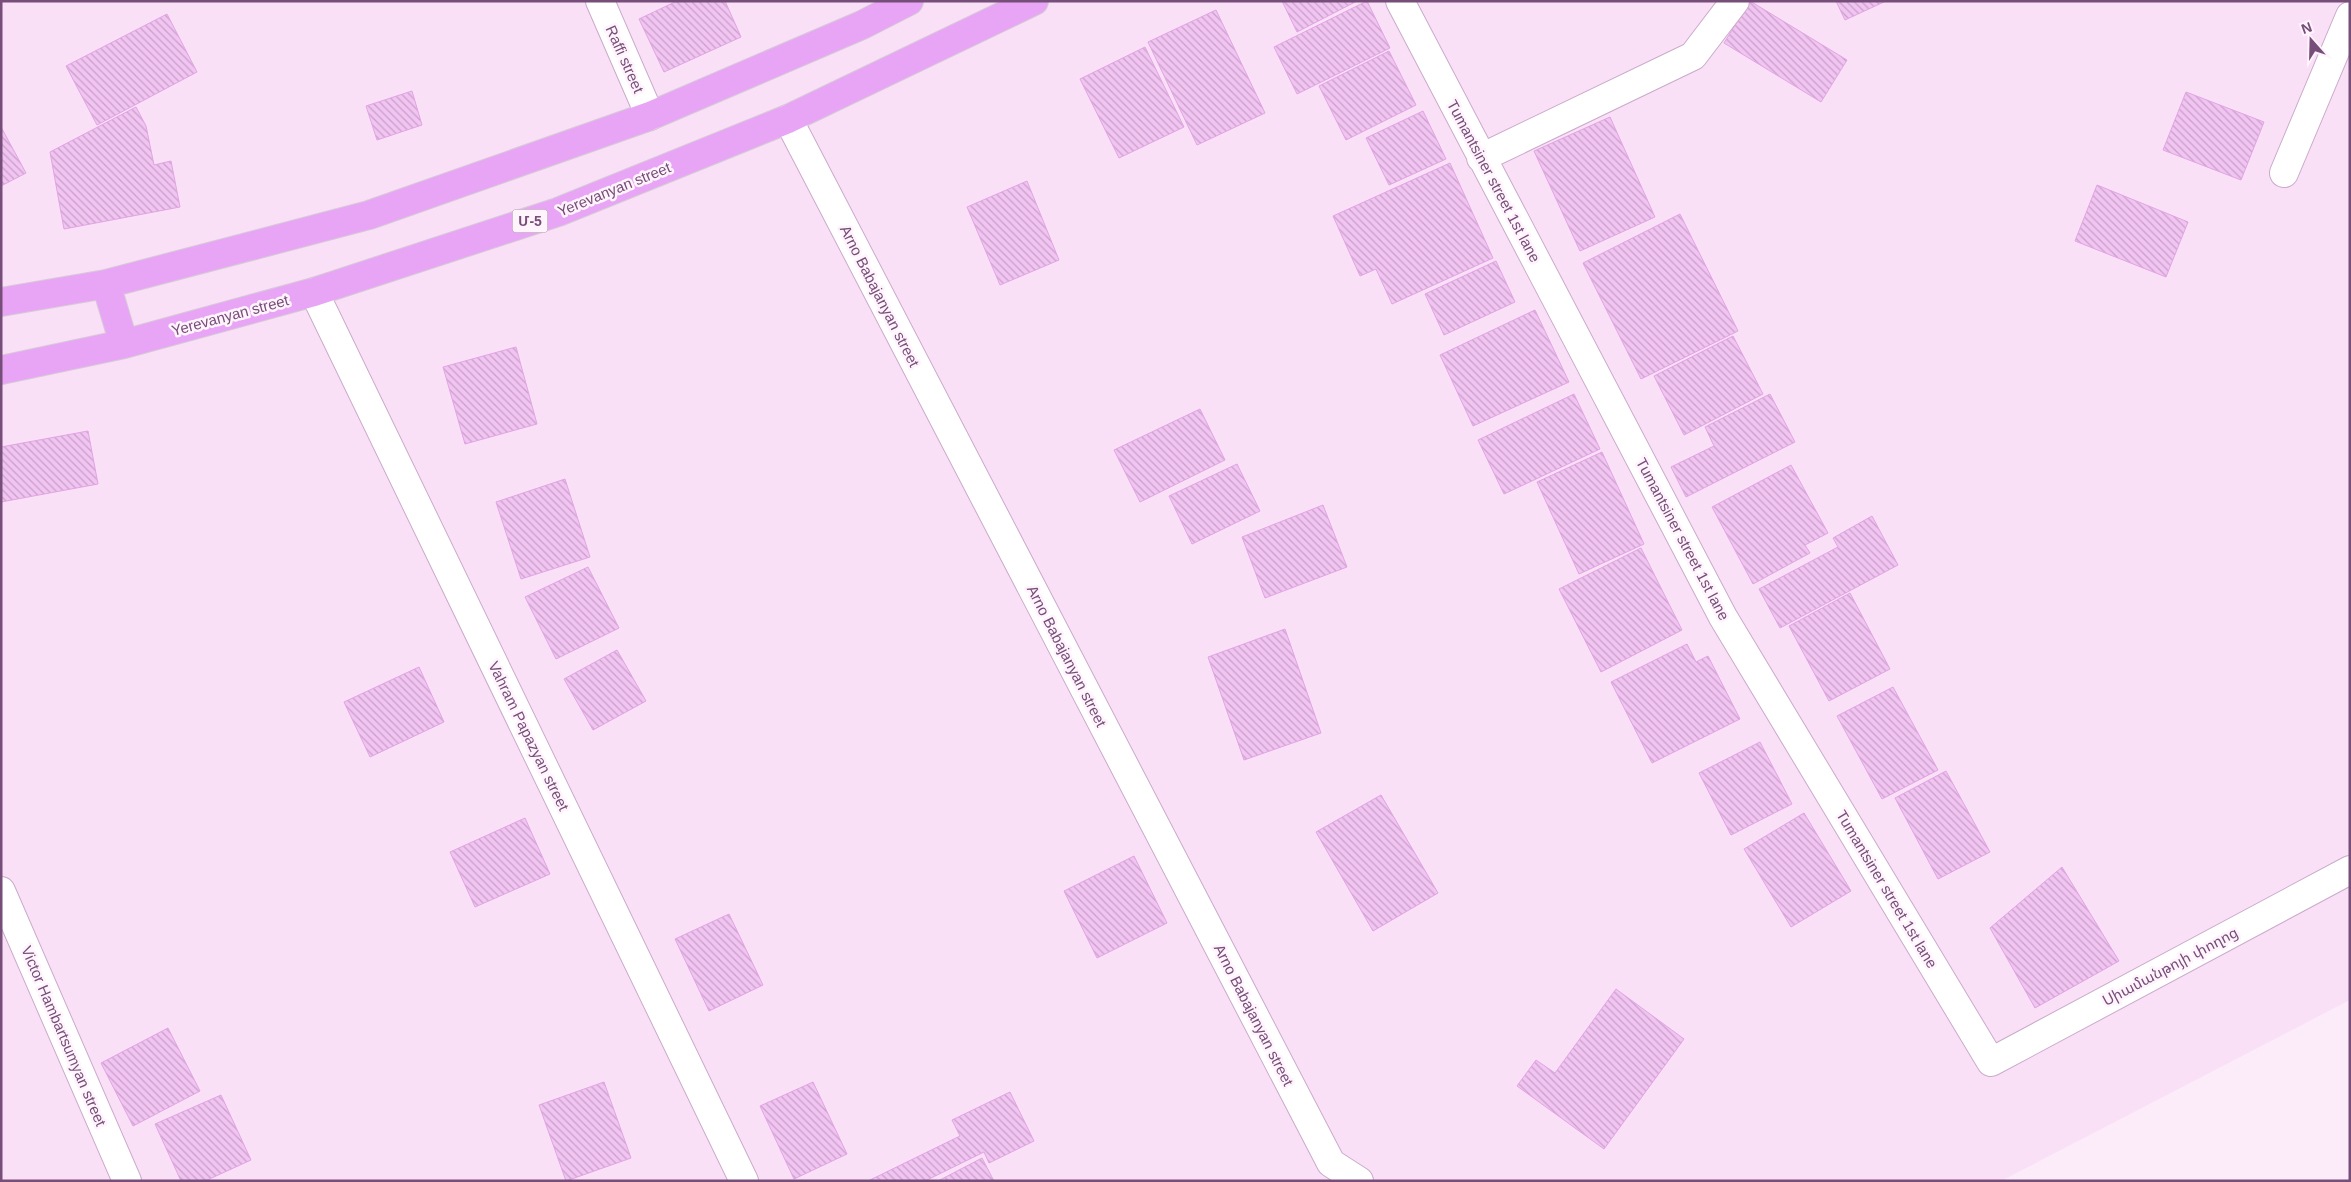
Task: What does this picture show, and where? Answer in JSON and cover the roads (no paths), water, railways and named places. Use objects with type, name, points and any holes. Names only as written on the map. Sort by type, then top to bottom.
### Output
[{"type":"highway","points":[[1,302],[106,284],[369,214],[650,116],[862,25],[909,1]]},
{"type":"highway","name":"Yerevanyan street","points":[[1,370],[124,344],[314,292],[558,212],[788,119],[1034,1]]},
{"type":"highway","points":[[106,284],[124,344]]},
{"type":"street","name":"Raffi street","points":[[600,1],[650,116]]},
{"type":"street","name":"Tumantsiner street 1st lane","points":[[1400,1],[1723,617],[1991,1062]]},
{"type":"street","points":[[1482,158],[1693,56],[1735,1]]},
{"type":"street","points":[[2284,172],[2350,16]]},
{"type":"street","name":"Arno Babajanyan street","points":[[788,119],[1331,1163],[1359,1181]]},
{"type":"street","name":"Vahram Papazyan street","points":[[314,292],[744,1181]]},
{"type":"street","name":"Սիամանթոյի փողոց","points":[[1991,1062],[2350,870]]},
{"type":"street","name":"Victor Hambartsumyan street","points":[[1,891],[127,1181]]}]
